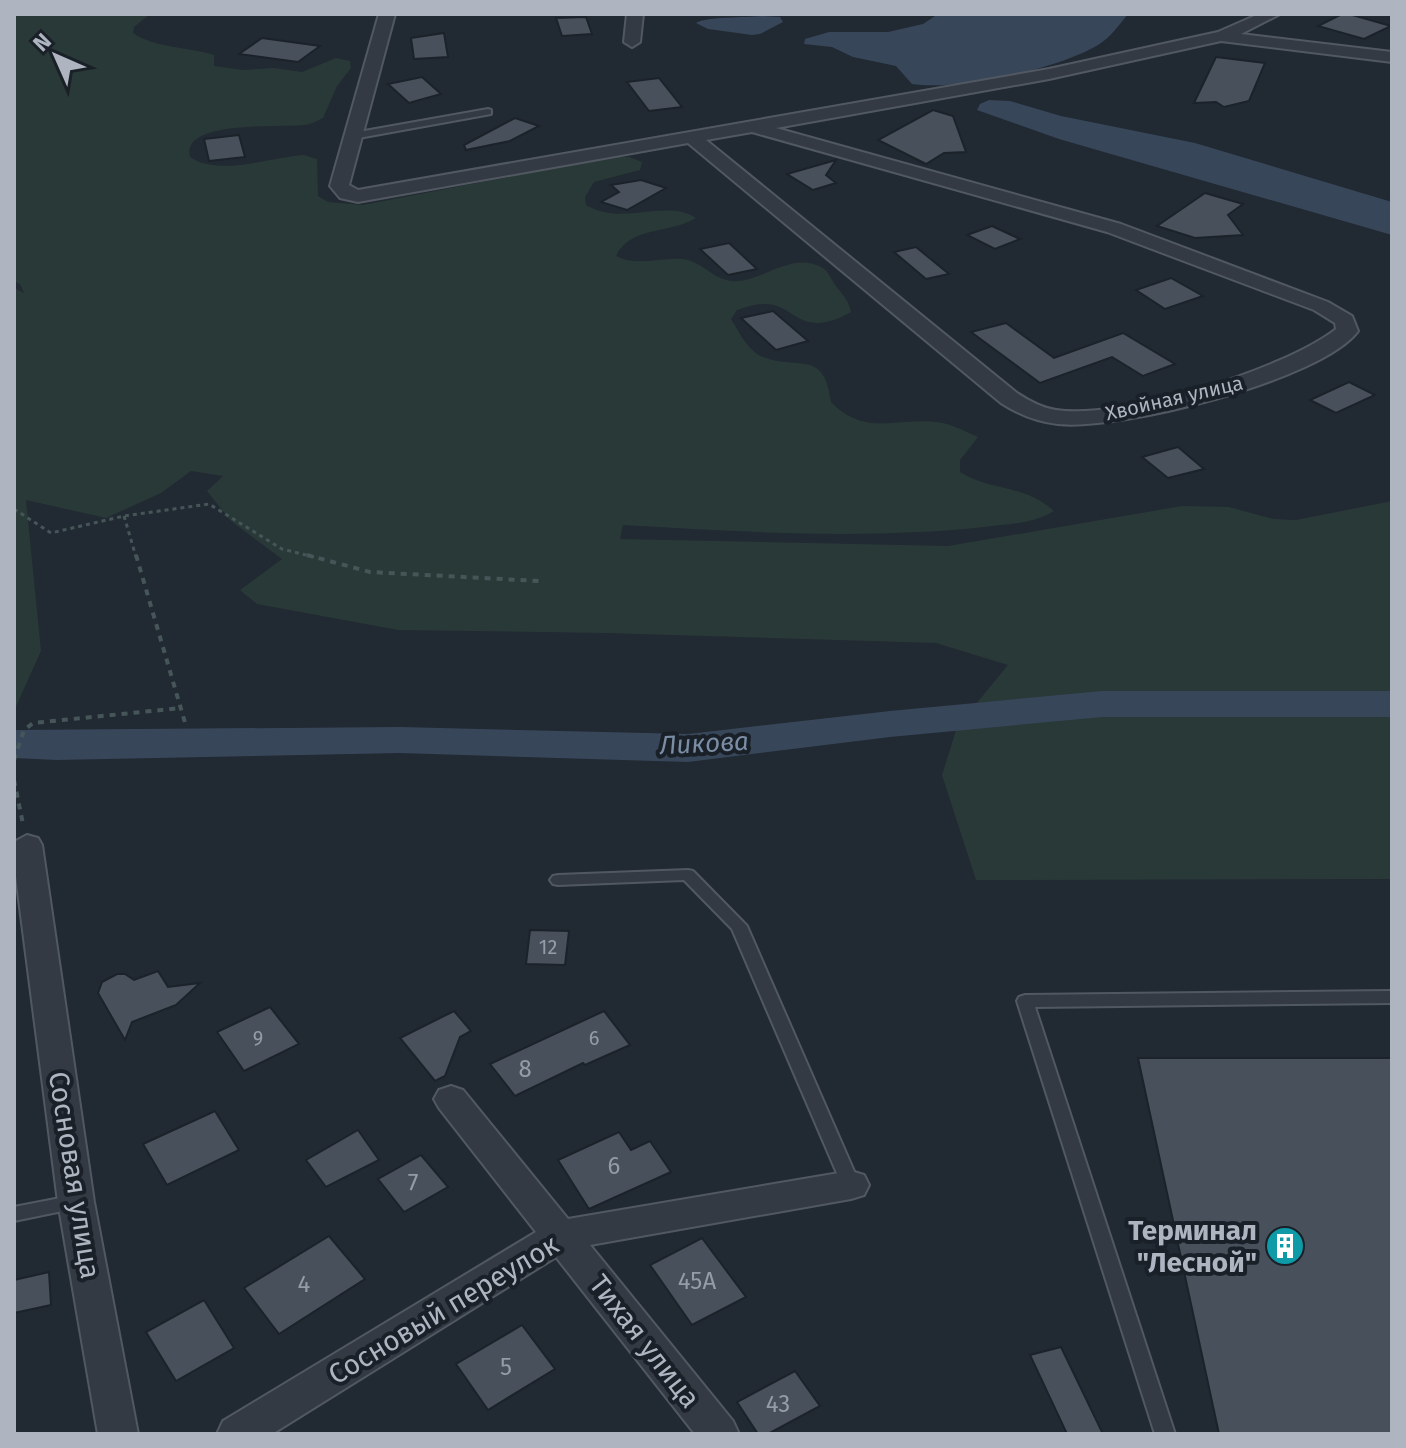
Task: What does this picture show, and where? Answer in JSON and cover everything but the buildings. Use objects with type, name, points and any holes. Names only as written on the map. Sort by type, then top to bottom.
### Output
[{"type":"street","points":[[387,14],[339,186],[347,194],[369,196],[890,100],[1049,74],[1223,36],[1272,14]]},
{"type":"street","points":[[632,42],[635,14]]},
{"type":"street","points":[[1223,36],[1392,57]]},
{"type":"street","name":"Хвойная улица","points":[[691,137],[1009,398],[1043,415],[1094,416],[1229,388],[1320,350],[1341,339],[1347,331],[1345,320],[1321,306],[1167,246],[754,127]]},
{"type":"street","name":"Сосновая улица","points":[[27,845],[32,917],[76,1202],[118,1434]]},
{"type":"street","name":"Тихая улица","points":[[451,1099],[719,1434]]},
{"type":"street","name":"Сосновый переулок","points":[[237,1434],[562,1235],[851,1185]]},
{"type":"lane","points":[[353,136],[488,112]]},
{"type":"lane","points":[[558,880],[688,875],[739,926],[851,1185]]},
{"type":"lane","points":[[1165,1434],[1025,1001],[1392,997]]},
{"type":"lane","points":[[14,1214],[76,1202]]},
{"type":"path","points":[[14,509],[51,533],[124,516],[209,504],[282,549],[370,572],[539,581]]},
{"type":"path","points":[[124,516],[186,726]]},
{"type":"path","points":[[14,760],[24,730],[33,723],[181,708]]},
{"type":"path","points":[[14,780],[27,845]]},
{"type":"shaded area","points":[[14,14],[150,14],[134,27],[133,33],[161,44],[214,55],[214,66],[302,72],[336,58],[350,61],[351,68],[337,86],[323,118],[305,125],[216,131],[201,136],[191,145],[190,157],[216,165],[230,166],[304,155],[317,159],[318,196],[328,202],[363,205],[611,157],[629,157],[642,162],[640,170],[594,182],[585,197],[586,205],[614,214],[671,211],[696,218],[641,235],[622,246],[616,256],[632,261],[682,259],[730,281],[748,279],[790,264],[811,263],[821,267],[845,298],[851,312],[838,319],[817,323],[774,305],[760,304],[737,310],[731,319],[748,346],[763,357],[816,368],[828,385],[831,402],[858,420],[871,423],[943,423],[978,437],[960,460],[960,472],[984,483],[1030,496],[1054,511],[1038,519],[1011,524],[894,533],[758,532],[623,525],[620,539],[948,546],[1182,506],[1229,507],[1273,519],[1296,520],[1392,501],[1392,879],[976,880],[942,775],[957,727],[1008,665],[936,643],[398,630],[257,604],[240,590],[282,559],[231,521],[207,491],[223,476],[191,471],[161,493],[106,518],[26,500],[41,651],[14,711],[14,288],[24,293],[20,284],[14,281]]},
{"type":"water","points":[[938,14],[1128,14],[1106,39],[1080,54],[1034,70],[955,84],[912,84],[896,66],[853,57],[832,47],[804,44],[805,39],[829,32],[888,32],[923,24]]},
{"type":"water","points":[[780,17],[783,22],[752,35],[708,29],[696,23],[717,18]]},
{"type":"water","points":[[989,100],[1010,101],[1061,116],[1195,143],[1392,202],[1392,235],[1059,139],[977,110],[980,104]]},
{"type":"waterway","name":"Ликова","points":[[14,744],[56,746],[400,740],[688,748],[890,724],[1102,704],[1392,704]]},
{"type":"place","name":"Терминал \"Лесной\"","points":[[1285,1246]]}]
